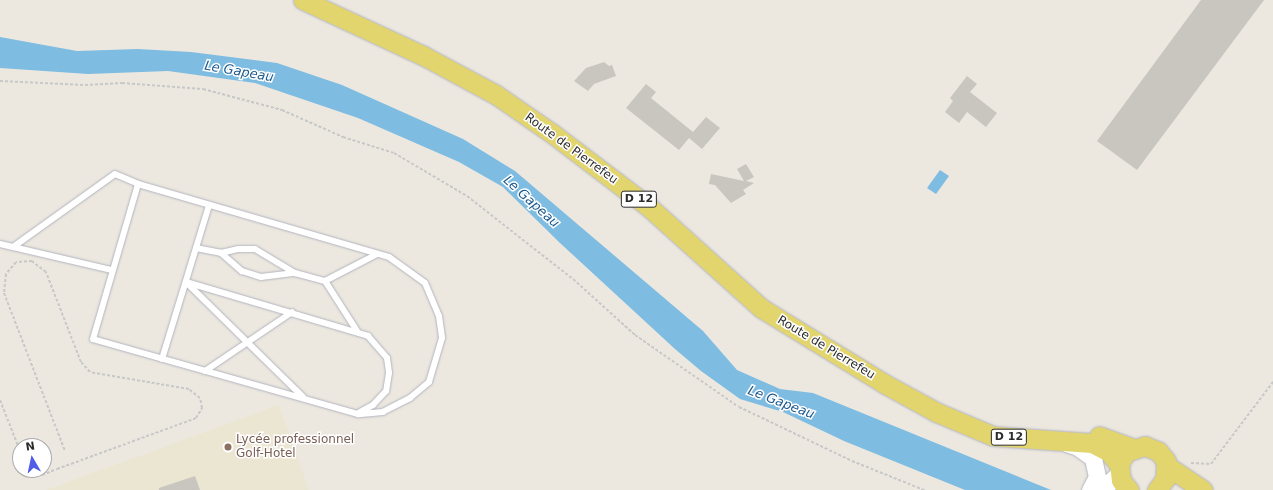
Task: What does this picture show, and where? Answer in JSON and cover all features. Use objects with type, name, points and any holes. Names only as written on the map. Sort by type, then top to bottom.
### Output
[{"type":"main road","name":"Route de Pierrefeu","points":[[303,0],[417,52],[495,94],[553,134],[650,208],[761,308],[885,384],[959,422]]},
{"type":"main road","name":"D 12","points":[[959,422],[993,436],[1062,442]]},
{"type":"main road","points":[[959,422],[1009,429],[1091,433],[1132,448],[1152,448],[1163,456],[1167,466],[1185,484],[1203,490]]},
{"type":"main road","points":[[1062,442],[1092,443],[1102,446],[1119,469],[1129,490]]},
{"type":"main road","points":[[1062,442],[1078,447],[1093,458],[1097,477],[1090,490]]},
{"type":"main road","points":[[1101,490],[1119,469],[1132,448]]},
{"type":"main road","points":[[1157,490],[1166,479],[1167,466]]},
{"type":"main road","points":[[1157,490],[1185,484]]},
{"type":"lane","points":[[13,247],[115,174],[138,184],[389,257],[425,283],[439,316],[442,338],[429,382],[410,398],[383,412],[358,414],[93,339],[138,184]]},
{"type":"lane","points":[[162,359],[209,205]]},
{"type":"lane","points":[[0,244],[112,270]]},
{"type":"lane","points":[[196,248],[221,253],[238,248],[255,249],[295,273],[325,281],[377,254]]},
{"type":"lane","points":[[221,253],[242,271],[261,277],[295,273]]},
{"type":"lane","points":[[325,281],[357,331]]},
{"type":"lane","points":[[186,282],[357,331],[368,336],[379,346],[387,358],[390,373],[386,391],[373,405],[358,414]]},
{"type":"lane","points":[[186,282],[304,398]]},
{"type":"lane","points":[[205,371],[292,312]]},
{"type":"path","points":[[0,81],[85,85],[122,83],[203,89],[282,110],[342,137],[394,153],[468,196],[573,280],[635,335],[739,407],[852,461],[924,490]]},
{"type":"path","points":[[52,471],[196,418],[202,408],[200,398],[189,389],[90,372],[81,362],[46,272],[32,261],[16,262],[6,274],[4,293],[65,451]]},
{"type":"path","points":[[1185,484],[1189,463],[1210,464],[1273,382]]},
{"type":"path","points":[[0,400],[15,438]]},
{"type":"shaded area","name":"Lycée professionnel Golf-Hotel","points":[[279,405],[309,490],[46,490]]},
{"type":"water","name":"Le Gapeau","points":[[0,37],[77,51],[138,49],[191,52],[277,63],[342,85],[463,139],[515,171],[703,331],[737,370],[780,389],[813,393],[1051,490],[965,490],[844,441],[783,412],[740,399],[701,371],[675,349],[560,243],[503,187],[459,162],[358,118],[255,83],[168,71],[88,74],[0,68]]},
{"type":"water","points":[[940,170],[949,176],[936,194],[927,188]]},
{"type":"building","points":[[1201,0],[1264,0],[1137,170],[1097,141]]},
{"type":"building","points":[[604,62],[609,66],[612,65],[616,76],[594,84],[588,91],[574,81],[586,68]]},
{"type":"building","points":[[967,76],[977,84],[970,92],[997,113],[986,127],[967,112],[959,123],[945,112],[953,101],[950,98]]},
{"type":"building","points":[[646,84],[656,92],[651,98],[693,132],[706,117],[720,128],[702,149],[689,138],[679,150],[626,108]]},
{"type":"building","points":[[746,164],[754,177],[746,181],[754,183],[743,190],[746,194],[731,203],[715,185],[709,184],[711,174],[744,181],[737,169]]},
{"type":"building","points":[[195,476],[200,490],[159,490],[159,488]]},
{"type":"place","name":"Lycée professionnel Golf-Hotel","points":[[228,447]]}]
